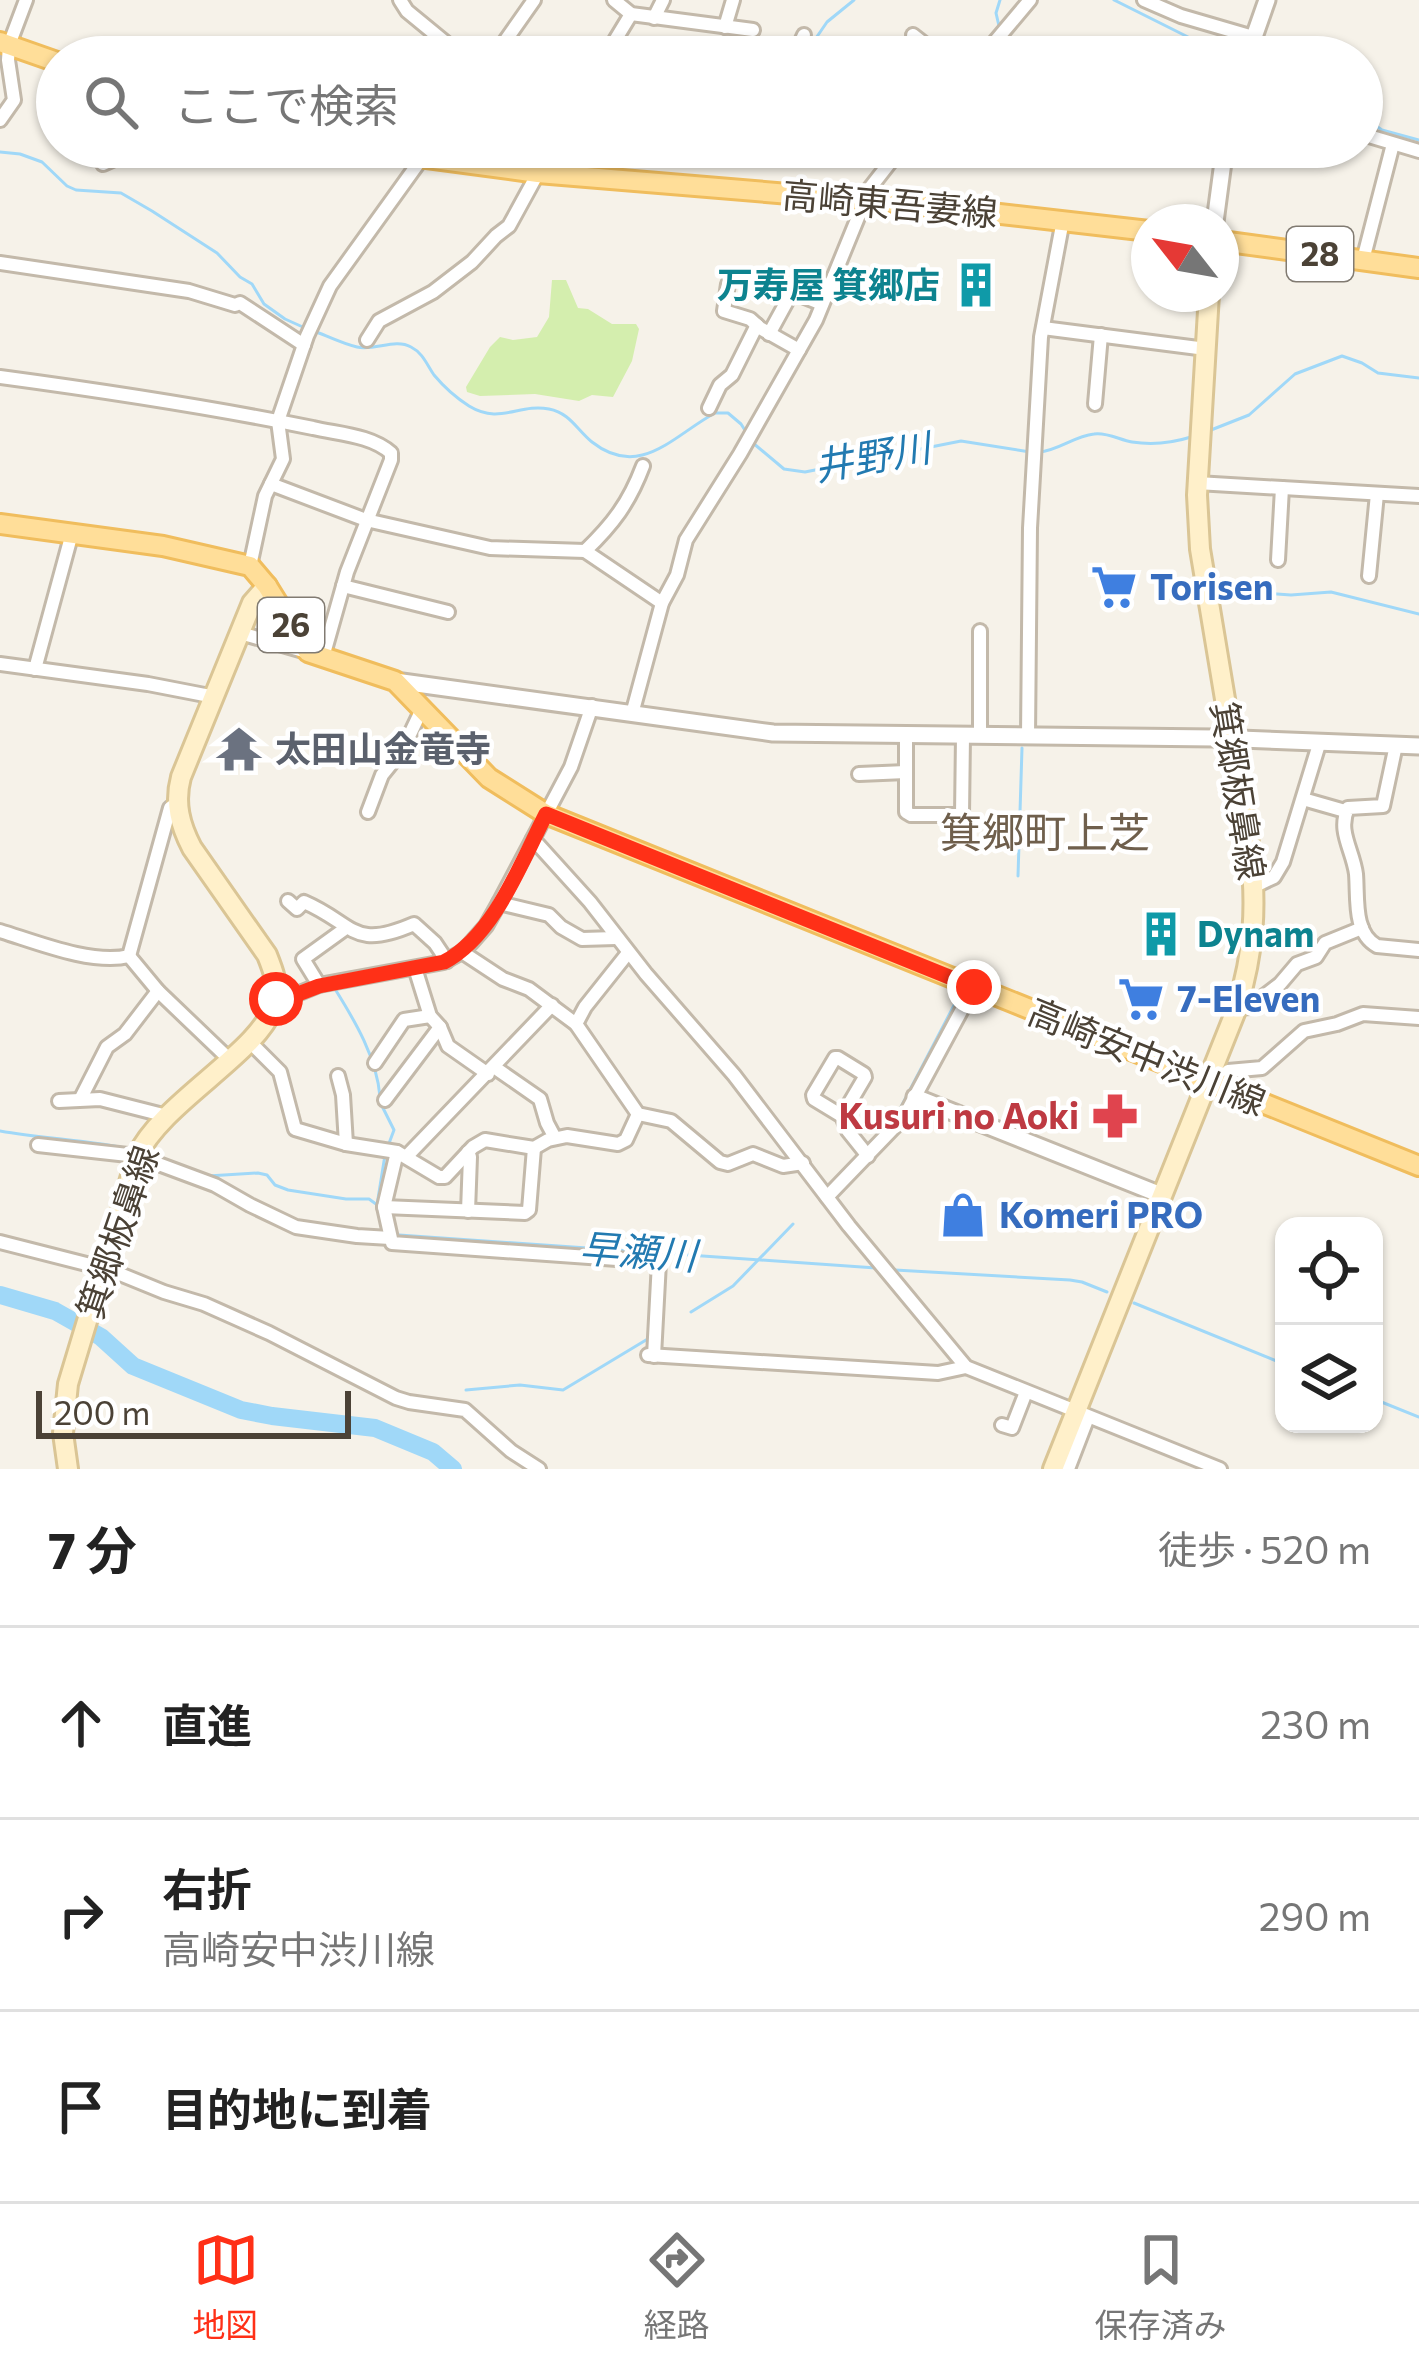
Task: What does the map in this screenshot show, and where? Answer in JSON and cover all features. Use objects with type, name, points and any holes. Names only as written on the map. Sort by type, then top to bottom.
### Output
[{"type":"main road","points":[[5,44],[36,55]]},
{"type":"main road","name":"高崎東吾妻線","points":[[510,168],[1131,229]]},
{"type":"main road","name":"28","points":[[1239,243],[1419,268]]},
{"type":"main road","name":"箕郷板鼻線","points":[[1053,1469],[1081,1414],[1161,1195],[1237,1008],[1254,928],[1255,886],[1204,587],[1198,483],[1208,312]]},
{"type":"main road","name":"26","points":[[0,524],[163,547],[250,566],[315,655]]},
{"type":"main road","points":[[267,586],[252,603],[181,777],[177,803],[192,848],[267,956],[276,999]]},
{"type":"main road","name":"高崎安中渋川線","points":[[315,655],[394,681],[489,778],[546,814],[1419,1166]]},
{"type":"main road","name":"箕郷板鼻線","points":[[68,1469],[64,1414],[72,1367],[137,1156],[166,1116],[249,1041],[271,1014],[276,999]]},
{"type":"street","points":[[0,120],[14,100],[5,44],[26,0]]},
{"type":"street","points":[[400,0],[438,36]]},
{"type":"street","points":[[509,36],[534,0]]},
{"type":"street","points":[[614,0],[631,14],[654,19],[753,30]]},
{"type":"street","points":[[654,19],[663,0]]},
{"type":"street","points":[[725,27],[733,0]]},
{"type":"street","points":[[1000,36],[1030,0]]},
{"type":"street","points":[[1144,0],[1227,36]]},
{"type":"street","points":[[1254,36],[1267,0]]},
{"type":"street","points":[[618,36],[631,14]]},
{"type":"street","points":[[1383,141],[1419,152]]},
{"type":"street","points":[[1363,260],[1393,144]]},
{"type":"street","points":[[250,566],[262,506],[284,459],[278,421],[308,334],[330,286],[414,168]]},
{"type":"street","points":[[632,714],[662,603],[690,531],[799,350],[864,201],[885,168]]},
{"type":"street","points":[[1217,204],[1222,168]]},
{"type":"street","points":[[367,340],[379,321],[433,292],[472,262],[508,226],[538,173]]},
{"type":"street","points":[[1028,736],[1034,453],[1043,328],[1063,220]]},
{"type":"street","points":[[0,263],[189,291],[240,303],[308,334]]},
{"type":"street","points":[[728,284],[724,311],[750,319],[799,350]]},
{"type":"street","points":[[709,408],[720,385],[791,292],[822,304]]},
{"type":"street","points":[[1043,328],[1205,349]]},
{"type":"street","points":[[1096,404],[1101,335]]},
{"type":"street","points":[[0,377],[278,421],[365,440],[392,453],[315,655],[240,633]]},
{"type":"street","points":[[585,551],[614,522],[643,466]]},
{"type":"street","points":[[1198,483],[1419,496]]},
{"type":"street","points":[[271,484],[366,520],[490,548],[585,551],[662,603]]},
{"type":"street","points":[[1278,560],[1282,488]]},
{"type":"street","points":[[1369,576],[1378,494]]},
{"type":"street","points":[[34,669],[72,533]]},
{"type":"street","points":[[343,586],[448,612]]},
{"type":"street","points":[[906,735],[907,812],[962,815],[980,631]]},
{"type":"street","points":[[1,669],[34,669],[215,697]]},
{"type":"street","points":[[394,681],[773,734],[1419,746]]},
{"type":"street","points":[[276,999],[447,961],[462,952],[485,926],[533,839],[571,767],[592,706]]},
{"type":"street","points":[[368,812],[382,775],[403,749],[422,709]]},
{"type":"street","points":[[1255,886],[1274,877],[1283,862],[1320,741]]},
{"type":"street","points":[[1396,745],[1383,806],[1348,808],[1343,832],[1356,872],[1362,928],[1370,944],[1419,950]]},
{"type":"street","points":[[859,774],[906,772]]},
{"type":"street","points":[[1303,799],[1346,811]]},
{"type":"street","points":[[129,956],[170,808],[177,803]]},
{"type":"street","points":[[533,839],[734,1075],[827,1198],[966,1366],[1220,1469]]},
{"type":"street","points":[[288,901],[297,909],[304,902],[320,909],[369,938],[415,924],[447,961]]},
{"type":"street","points":[[499,903],[549,915],[582,939],[616,938]]},
{"type":"street","points":[[319,986],[303,959],[346,928]]},
{"type":"street","points":[[1237,1008],[1250,1007],[1297,964],[1316,957],[1325,943],[1362,928]]},
{"type":"street","points":[[0,932],[72,953],[129,956]]},
{"type":"street","points":[[462,952],[503,979],[529,988],[576,1024],[638,1114],[671,1121],[720,1162],[728,1164],[752,1154],[783,1166],[802,1163]]},
{"type":"street","points":[[576,1024],[628,953]]},
{"type":"street","points":[[129,956],[158,992],[230,1059]]},
{"type":"street","points":[[415,968],[448,1046],[540,1099],[555,1138]]},
{"type":"street","points":[[827,1198],[904,1117],[974,987]]},
{"type":"street","points":[[82,1098],[107,1047],[125,1034],[158,992]]},
{"type":"street","points":[[552,1005],[491,1071],[402,1154],[384,1207],[392,1243],[659,1262],[650,1355],[938,1373],[966,1366]]},
{"type":"street","points":[[1228,1071],[1262,1068],[1304,1031],[1363,1014],[1419,1018]]},
{"type":"street","points":[[375,1063],[404,1020],[435,1021]]},
{"type":"street","points":[[385,1100],[435,1021]]},
{"type":"street","points":[[249,1041],[280,1072],[295,1130],[402,1154],[439,1178],[446,1177],[485,1140],[534,1148],[555,1138],[618,1144],[626,1140],[638,1114]]},
{"type":"street","points":[[842,1116],[865,1077],[835,1058],[814,1099],[842,1116],[868,1156]]},
{"type":"street","points":[[338,1076],[346,1144]]},
{"type":"street","points":[[915,1097],[1161,1195]]},
{"type":"street","points":[[59,1101],[100,1099],[166,1116]]},
{"type":"street","points":[[38,1145],[137,1156],[215,1185],[296,1227],[390,1238]]},
{"type":"street","points":[[384,1207],[525,1213],[534,1148]]},
{"type":"street","points":[[468,1152],[468,1211]]},
{"type":"street","points":[[0,1242],[204,1304],[396,1398],[465,1410],[538,1469]]},
{"type":"street","points":[[1002,1425],[1012,1429],[1026,1392]]},
{"type":"street","points":[[1068,1469],[1081,1414]]},
{"type":"green space","points":[[552,280],[566,280],[578,308],[612,324],[636,324],[639,329],[632,361],[613,397],[592,395],[579,401],[467,392],[500,337],[537,337],[549,317]]},
{"type":"waterway","points":[[817,36],[854,0]]},
{"type":"waterway","points":[[999,26],[1000,0]]},
{"type":"waterway","points":[[1114,0],[1186,36]]},
{"type":"waterway","points":[[404,17],[426,36]]},
{"type":"waterway","points":[[1383,130],[1419,140]]},
{"type":"waterway","name":"井野川","points":[[0,152],[36,160]]},
{"type":"waterway","name":"井野川","points":[[48,168],[76,190],[121,193],[152,211],[217,253],[252,284],[264,304],[305,328]]},
{"type":"waterway","points":[[1036,328],[1045,283]]},
{"type":"waterway","name":"井野川","points":[[314,331],[357,347],[411,347],[442,384],[469,406],[490,414],[538,408],[556,411],[609,453],[626,457],[656,450],[715,413],[728,413],[748,435]]},
{"type":"waterway","name":"井野川","points":[[1211,430],[1249,415],[1295,374],[1342,356],[1378,373],[1419,378]]},
{"type":"waterway","name":"井野川","points":[[1039,452],[1094,434],[1147,443],[1191,437]]},
{"type":"waterway","name":"井野川","points":[[753,443],[784,469],[805,472],[961,441],[1030,452]]},
{"type":"waterway","points":[[1025,492],[1025,518]]},
{"type":"waterway","points":[[1021,723],[1023,587]]},
{"type":"waterway","points":[[1222,590],[1291,595],[1331,592],[1419,614]]},
{"type":"waterway","points":[[1018,876],[1022,748]]},
{"type":"waterway","name":"早瀬川","points":[[335,989],[370,1054],[380,1097]]},
{"type":"waterway","points":[[869,1144],[901,1107],[961,992]]},
{"type":"waterway","name":"早瀬川","points":[[382,1106],[394,1130],[388,1146]]},
{"type":"waterway","points":[[0,1131],[135,1150]]},
{"type":"waterway","name":"早瀬川","points":[[382,1229],[377,1205],[385,1155]]},
{"type":"waterway","points":[[828,1188],[856,1157]]},
{"type":"waterway","points":[[208,1176],[258,1173],[288,1190],[369,1199],[376,1204]]},
{"type":"waterway","points":[[691,1312],[733,1286],[793,1224]]},
{"type":"waterway","name":"早瀬川","points":[[399,1235],[876,1268]]},
{"type":"waterway","name":"早瀬川","points":[[895,1270],[1070,1280],[1107,1292]]},
{"type":"waterway","points":[[0,1295],[55,1311],[101,1337],[133,1366],[241,1410],[375,1428],[433,1452],[453,1469]]},
{"type":"waterway","name":"早瀬川","points":[[1134,1303],[1275,1360]]},
{"type":"waterway","points":[[466,1390],[520,1385],[563,1390],[651,1337]]},
{"type":"waterway","name":"早瀬川","points":[[1383,1403],[1419,1417]]},
{"type":"place","name":"万寿屋 箕郷店","points":[[976,285]]},
{"type":"place","name":"Torisen","points":[[1114,587]]},
{"type":"place","name":"太田山金竜寺","points":[[239,749]]},
{"type":"place","name":"Dynam","points":[[1161,934]]},
{"type":"place","name":"7-Eleven","points":[[1141,999]]},
{"type":"place","name":"Kusuri no Aoki","points":[[1115,1116]]},
{"type":"place","name":"Komeri PRO","points":[[963,1215]]},
{"type":"district","name":"箕郷町上芝","points":[[1045,833]]},
{"type":"route","points":[[276,999],[444,962],[462,952],[485,926],[546,814],[974,987]]}]
